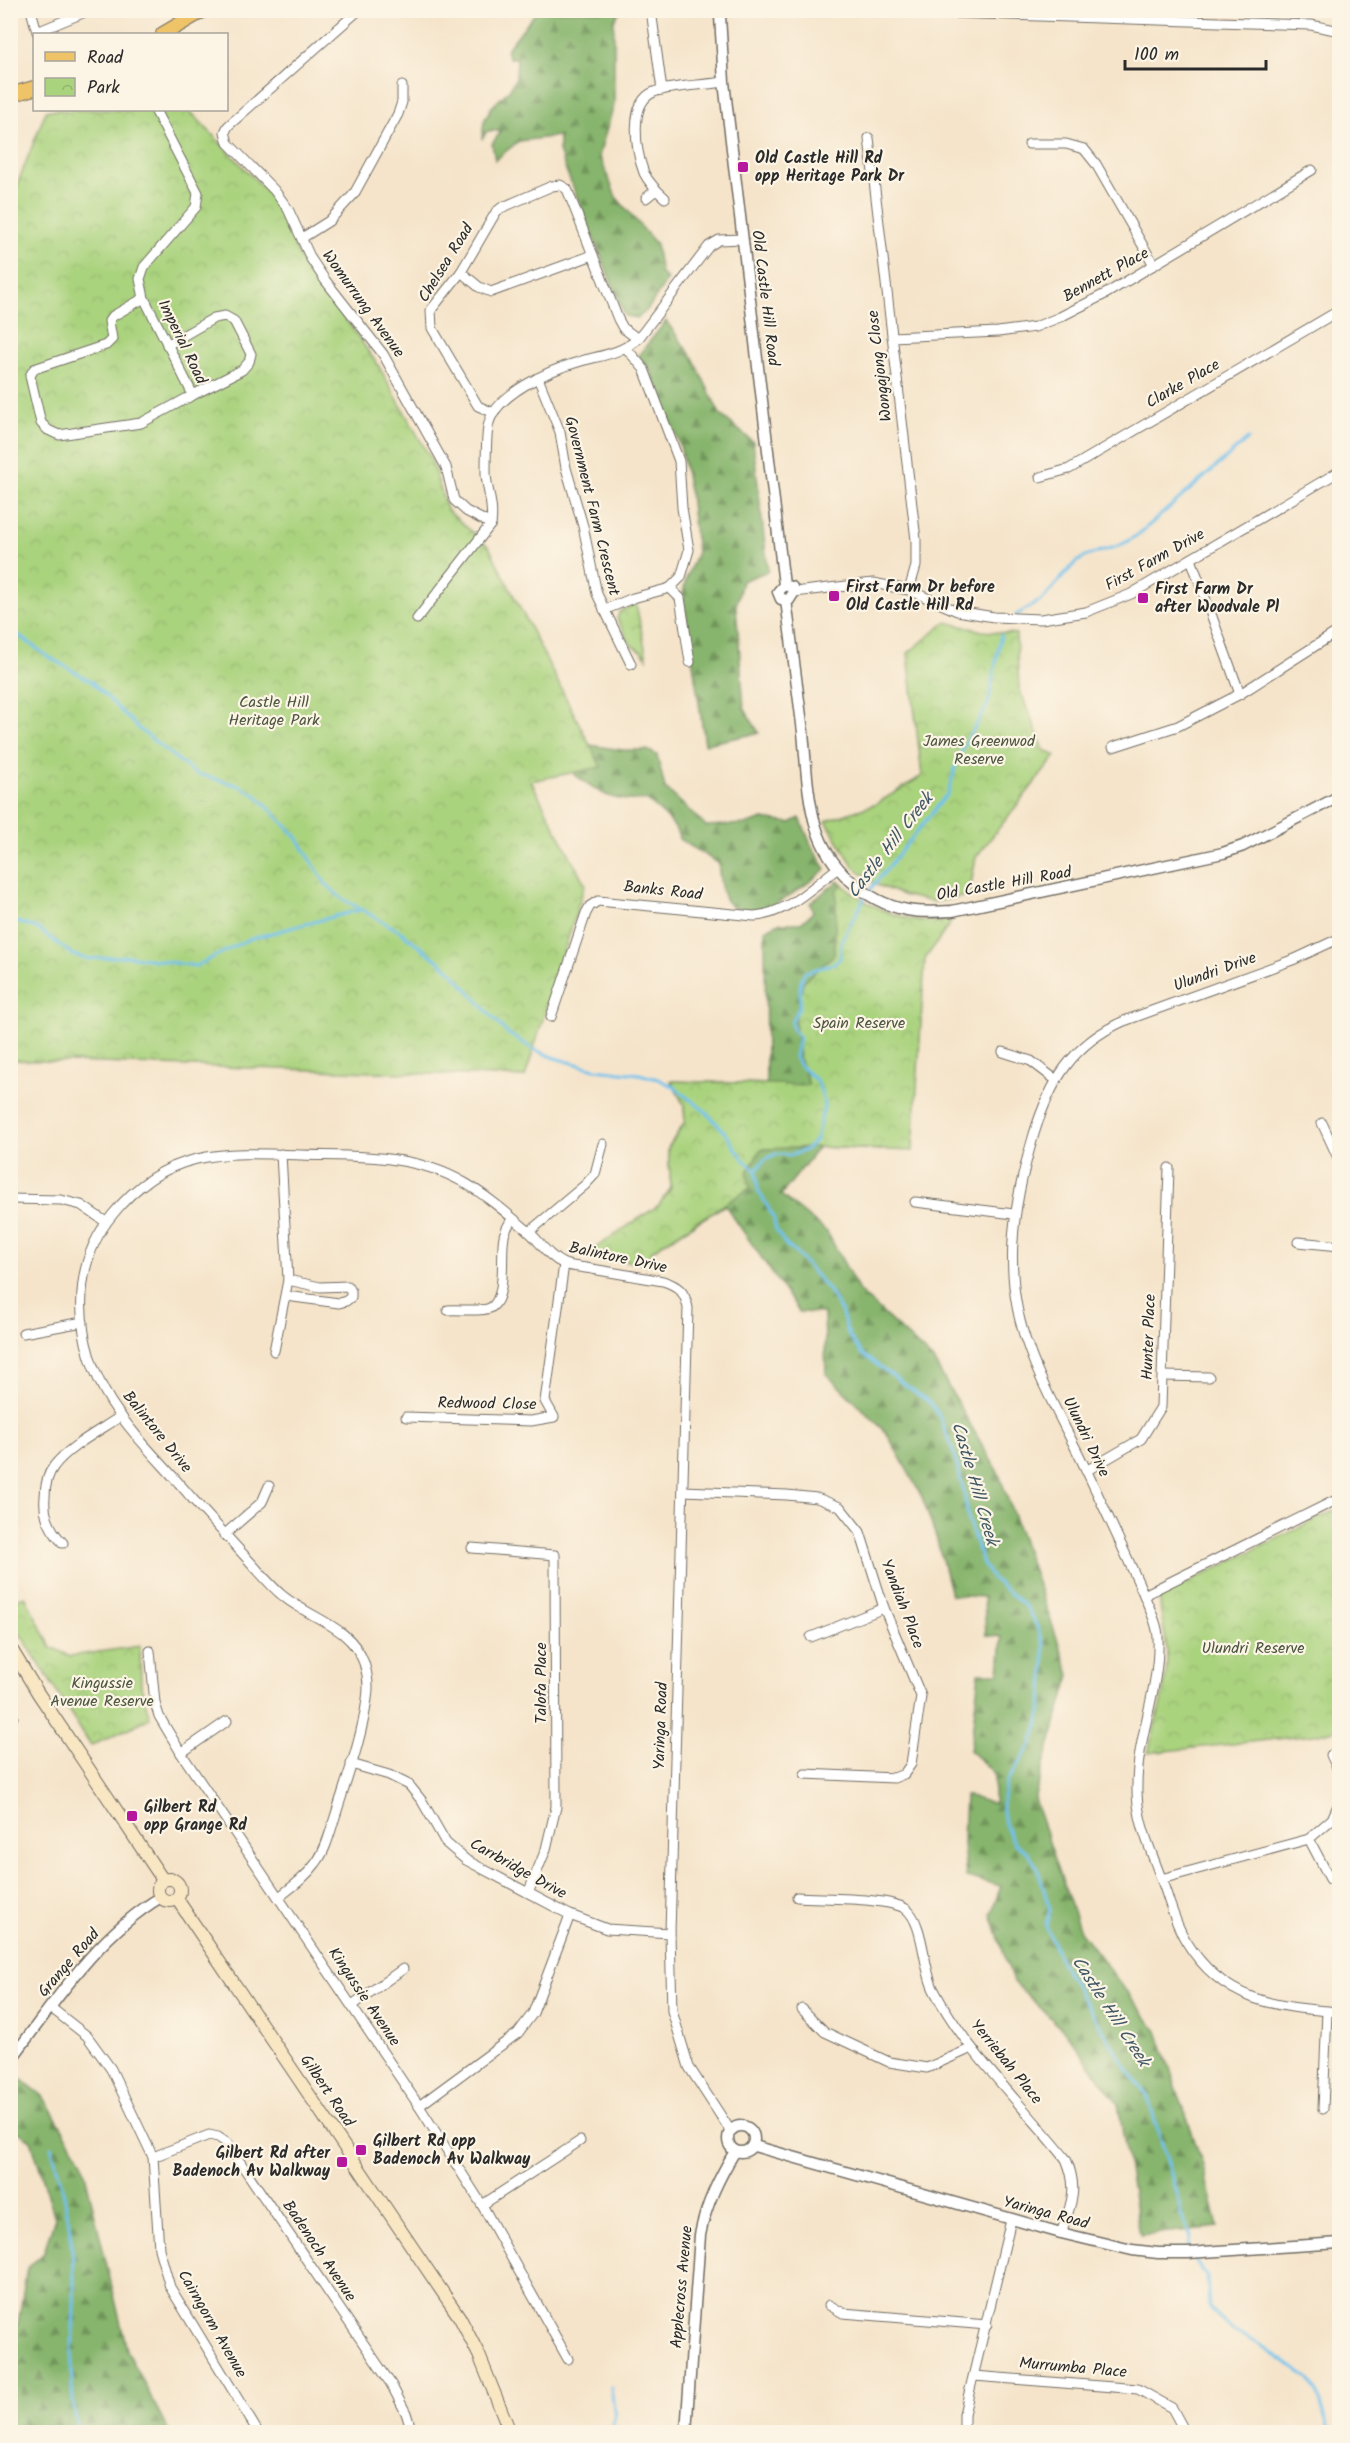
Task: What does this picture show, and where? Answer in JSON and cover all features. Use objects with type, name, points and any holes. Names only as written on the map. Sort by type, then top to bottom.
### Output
[{"type":"main road","points":[[166,33],[204,10]]},
{"type":"main road","points":[[10,95],[33,88]]},
{"type":"main road","points":[[10,1647],[38,1693],[163,1880]]},
{"type":"main road","points":[[172,1879],[179,1884],[180,1892],[177,1899],[167,1901],[161,1897],[158,1887],[163,1880],[172,1879]]},
{"type":"main road","name":"Gilbert Road","points":[[177,1899],[460,2318],[479,2355],[510,2433]]},
{"type":"street","points":[[31,10],[37,32],[90,10]]},
{"type":"street","name":"Womurrung Avenue","points":[[359,10],[228,126],[225,132],[228,143],[274,190],[288,209],[325,280],[383,354],[446,467],[454,500],[466,511],[491,524]]},
{"type":"street","points":[[651,10],[662,90]]},
{"type":"street","points":[[858,10],[1311,25],[1340,31]]},
{"type":"street","points":[[1231,10],[1231,22]]},
{"type":"street","name":"Old Castle Hill Road","points":[[721,12],[724,82],[784,585],[792,587],[790,596],[808,780],[816,828],[838,868],[850,881],[883,902],[916,911],[952,911],[1223,854],[1340,796]]},
{"type":"street","points":[[664,198],[644,172],[636,137],[638,111],[644,98],[654,91],[724,82]]},
{"type":"street","points":[[302,238],[329,221],[354,194],[398,114],[402,102],[402,86]]},
{"type":"street","name":"Imperial Road","points":[[144,298],[113,316],[110,321],[112,339],[106,345],[34,369],[30,376],[41,423],[48,430],[59,435],[141,423],[193,395],[144,298],[140,279],[144,267],[196,207],[198,193],[156,111]]},
{"type":"street","name":"Wongajong Close","points":[[869,138],[917,553],[914,577],[909,590]]},
{"type":"street","points":[[1029,144],[1066,144],[1084,149],[1096,164],[1154,265]]},
{"type":"street","name":"Bennett Place","points":[[891,337],[998,332],[1035,327],[1060,317],[1154,265],[1312,170]]},
{"type":"street","name":"Chelsea Road","points":[[494,413],[478,406],[430,321],[431,310],[436,302],[461,272],[496,212],[506,205],[556,185],[569,191],[592,255],[621,324],[638,339]]},
{"type":"street","points":[[646,198],[656,190]]},
{"type":"street","points":[[417,620],[491,524],[494,509],[486,475],[488,426],[500,404],[538,378],[578,362],[626,348],[638,339],[709,246],[719,240],[742,239]]},
{"type":"street","points":[[461,272],[491,292],[592,255]]},
{"type":"street","name":"Clarke Place","points":[[1040,477],[1069,469],[1340,310]]},
{"type":"street","points":[[167,345],[214,318],[225,316],[234,321],[251,354],[249,362],[242,370],[193,395]]},
{"type":"street","points":[[626,348],[644,369],[679,461],[681,508],[689,550],[681,577],[670,588],[680,598],[690,662]]},
{"type":"street","name":"Government Farm Crescent","points":[[538,378],[560,432],[566,468],[583,526],[597,594],[604,610],[633,598],[670,588]]},
{"type":"street","name":"First Farm Drive","points":[[790,596],[864,584],[882,584],[909,590],[944,606],[975,614],[1011,618],[1054,618],[1086,612],[1115,602],[1340,471]]},
{"type":"street","points":[[1191,559],[1240,694]]},
{"type":"street","points":[[604,610],[631,664]]},
{"type":"street","points":[[1113,747],[1178,726],[1240,694],[1340,630]]},
{"type":"street","name":"Banks Road","points":[[551,1017],[586,914],[590,906],[598,901],[754,916],[766,915],[784,910],[838,868]]},
{"type":"street","name":"Ulundri Drive","points":[[1340,938],[1295,959],[1114,1026],[1083,1047],[1056,1080],[1041,1112],[1014,1214],[1013,1276],[1023,1332],[1038,1373],[1144,1595],[1158,1636],[1155,1684],[1139,1760],[1138,1811],[1144,1835],[1185,1940],[1209,1971],[1246,1996],[1283,2008],[1340,2012]]},
{"type":"street","points":[[1003,1052],[1031,1061],[1056,1080]]},
{"type":"street","points":[[1322,1123],[1340,1162]]},
{"type":"street","points":[[529,1232],[590,1180],[595,1174],[603,1144]]},
{"type":"street","name":"Balintore Drive","points":[[279,1897],[318,1862],[325,1847],[351,1764],[367,1701],[369,1683],[366,1666],[348,1636],[301,1610],[281,1595],[224,1535],[121,1416],[101,1384],[93,1365],[80,1300],[88,1257],[106,1222],[125,1198],[156,1174],[189,1160],[230,1153],[396,1160],[446,1172],[464,1180],[529,1232],[547,1252],[564,1264],[676,1285],[685,1295],[688,1308]]},
{"type":"street","points":[[274,1351],[288,1280],[281,1154]]},
{"type":"street","name":"Hunter Place","points":[[1086,1471],[1141,1438],[1161,1407],[1169,1168]]},
{"type":"street","points":[[10,1199],[61,1200],[81,1205],[106,1222]]},
{"type":"street","points":[[915,1202],[1014,1214]]},
{"type":"street","points":[[448,1310],[483,1310],[492,1307],[497,1300],[501,1289],[504,1235],[512,1219]]},
{"type":"street","points":[[1298,1242],[1340,1246]]},
{"type":"street","name":"Redwood Close","points":[[406,1417],[531,1421],[554,1417],[545,1401],[564,1264]]},
{"type":"street","points":[[285,1296],[339,1303],[351,1297],[348,1286],[320,1287],[288,1280]]},
{"type":"street","name":"Yaringa Road","points":[[688,1308],[670,1933],[672,2011],[689,2067],[730,2130]]},
{"type":"street","points":[[23,1333],[83,1322]]},
{"type":"street","points":[[1163,1376],[1209,1377]]},
{"type":"street","points":[[63,1542],[50,1527],[44,1507],[46,1483],[53,1467],[121,1416]]},
{"type":"street","points":[[224,1535],[262,1502],[269,1486]]},
{"type":"street","name":"Yandiah Place","points":[[683,1491],[817,1498],[840,1507],[860,1532],[884,1608],[921,1696],[911,1764],[904,1774],[894,1778],[805,1774]]},
{"type":"street","points":[[1144,1595],[1340,1498]]},
{"type":"street","name":"Talofa Place","points":[[472,1548],[555,1555],[556,1807],[546,1850],[529,1891]]},
{"type":"street","points":[[811,1637],[884,1608]]},
{"type":"street","name":"Kingussie Avenue","points":[[150,1651],[155,1704],[159,1716],[181,1753],[419,2106],[482,2205],[568,2359]]},
{"type":"street","points":[[181,1753],[227,1721]]},
{"type":"street","points":[[1330,1755],[1340,1774]]},
{"type":"street","name":"Carrbridge Drive","points":[[351,1764],[389,1774],[409,1785],[422,1801],[446,1843],[466,1860],[529,1891],[570,1915],[607,1929],[670,1933]]},
{"type":"street","points":[[1161,1879],[1309,1839],[1332,1819],[1340,1801]]},
{"type":"street","points":[[1309,1839],[1330,1879]]},
{"type":"street","name":"Grange Road","points":[[12,2055],[90,1958],[120,1927],[161,1897]]},
{"type":"street","name":"Yerriebah Place","points":[[797,1897],[891,1902],[907,1910],[915,1921],[933,1989],[972,2048],[1066,2159],[1073,2175],[1074,2197],[1061,2234]]},
{"type":"street","points":[[419,2106],[498,2049],[523,2026],[533,2013],[570,1915]]},
{"type":"street","points":[[351,2005],[403,1968]]},
{"type":"street","name":"Cairngorm Avenue","points":[[50,2007],[87,2036],[105,2058],[153,2157],[159,2248],[170,2287],[258,2433]]},
{"type":"street","points":[[802,2009],[825,2032],[889,2062],[927,2068],[972,2048]]},
{"type":"street","points":[[1323,2109],[1328,2011]]},
{"type":"street","points":[[744,2126],[753,2132],[754,2146],[749,2151],[735,2151],[729,2146],[730,2130],[744,2126]]},
{"type":"street","name":"Badenoch Avenue","points":[[153,2157],[209,2135],[218,2137],[227,2143],[392,2384],[406,2413],[412,2433]]},
{"type":"street","points":[[482,2205],[580,2141]]},
{"type":"street","name":"Yaringa Road","points":[[754,2146],[1061,2234],[1132,2250],[1158,2253],[1340,2243]]},
{"type":"street","name":"Applecross Avenue","points":[[686,2433],[700,2235],[704,2214],[718,2180],[735,2151]]},
{"type":"street","points":[[964,2433],[964,2414],[1011,2220]]},
{"type":"street","points":[[830,2305],[843,2313],[987,2325]]},
{"type":"street","name":"Murrumba Place","points":[[974,2376],[1138,2389],[1172,2408],[1185,2433]]},
{"type":"green space","points":[[537,11],[620,11],[614,20],[614,105],[599,155],[616,197],[656,244],[661,274],[668,279],[648,309],[638,318],[625,316],[559,151],[559,136],[519,141],[495,160],[492,144],[501,131],[487,131],[482,139],[484,121],[491,108],[509,90],[516,78],[517,58],[509,58],[506,50]]},
{"type":"green space","name":"Castle Hill Heritage Park","points":[[46,111],[190,111],[268,193],[282,213],[297,243],[294,246],[307,271],[378,365],[431,459],[447,510],[489,547],[601,767],[531,781],[585,884],[525,1077],[11,1060],[10,203]]},
{"type":"green space","points":[[666,321],[693,358],[720,414],[753,442],[768,571],[742,581],[736,606],[744,708],[759,733],[705,744],[683,594],[686,579],[697,552],[690,495],[680,445],[649,369],[638,356]]},
{"type":"green space","points":[[636,604],[647,658],[631,645],[617,619],[620,611]]},
{"type":"green space","name":"James Greenwod Reserve","points":[[946,622],[982,631],[1016,634],[1019,688],[1044,750],[1056,756],[976,857],[969,895],[935,902],[905,896],[877,885],[854,867],[826,821],[876,804],[922,776],[908,653]]},
{"type":"green space","points":[[556,680],[590,745],[622,750],[647,750],[657,755],[665,788],[706,826],[748,824],[763,819],[790,823],[800,818],[812,847],[826,869],[779,902],[765,908],[751,911],[739,910],[728,903],[722,890],[718,863],[679,839],[671,822],[656,808],[646,800],[624,800],[608,796],[575,775],[580,764]]},
{"type":"green space","points":[[838,881],[860,898],[884,911],[909,919],[936,923],[926,939],[882,1150],[819,1147],[781,1195],[827,1232],[859,1291],[933,1360],[999,1474],[1070,1675],[1034,1799],[1080,1931],[1157,2031],[1202,2162],[1218,2227],[1140,2235],[1118,2104],[1068,2035],[1013,1981],[991,1914],[1001,1886],[966,1877],[963,1842],[965,1795],[994,1804],[994,1773],[970,1751],[979,1673],[999,1673],[1002,1637],[986,1635],[984,1597],[951,1595],[937,1540],[922,1497],[886,1432],[826,1374],[824,1313],[799,1312],[725,1205],[651,1251],[648,1264],[585,1255],[659,1205],[671,1188],[668,1148],[685,1122],[684,1105],[671,1081],[766,1084],[765,930],[779,923],[801,923],[813,912],[810,903]]},
{"type":"green space","name":"Spain Reserve","points":[[843,885],[867,902],[894,914],[922,921],[952,921],[925,959],[913,1151],[819,1147],[761,1149],[747,1172],[750,1188],[651,1251],[648,1264],[585,1255],[659,1205],[671,1188],[668,1148],[685,1122],[684,1105],[671,1081],[809,1085],[799,1058],[795,1022],[803,982],[834,955],[837,889]]},
{"type":"green space","name":"Ulundri Reserve","points":[[1339,1508],[1339,1729],[1314,1735],[1148,1753],[1166,1672],[1167,1652],[1160,1599],[1167,1593]]},
{"type":"green space","name":"Kingussie Avenue Reserve","points":[[25,1596],[51,1647],[70,1656],[140,1646],[141,1686],[150,1718],[91,1746],[21,1635],[11,1614],[11,1601]]},
{"type":"green space","points":[[16,2075],[43,2096],[82,2161],[127,2350],[169,2432],[11,2432],[11,2332],[18,2324],[27,2268],[43,2254],[55,2218],[31,2140],[11,2127],[11,2082]]},
{"type":"waterway","name":"Castle Hill Creek","points":[[1016,615],[1042,600],[1075,563],[1086,556],[1121,545],[1139,534],[1248,439]]},
{"type":"waterway","points":[[10,629],[47,656],[91,681],[138,728],[194,773],[240,786],[257,796],[296,836],[325,883],[341,898],[401,932],[449,969],[507,1033],[535,1050],[558,1059],[595,1069],[639,1074],[658,1079],[674,1087],[705,1111],[723,1130],[744,1160],[755,1170]]},
{"type":"waterway","name":"Castle Hill Creek","points":[[869,891],[948,793],[964,746],[988,704],[1001,635]]},
{"type":"waterway","name":"Castle Hill Creek","points":[[865,897],[841,942],[840,959],[804,973],[800,985],[799,1008],[792,1022],[794,1031],[799,1037],[795,1057],[800,1066],[816,1080],[822,1094],[824,1106],[816,1140],[805,1150],[792,1155],[776,1154],[765,1159],[756,1171],[758,1190],[773,1216],[776,1230],[785,1244],[797,1254],[829,1291],[841,1311],[849,1336],[862,1354],[929,1402],[938,1413],[954,1454],[968,1519],[983,1564],[993,1579],[1026,1607],[1035,1622],[1044,1645],[1041,1713],[1033,1742],[1006,1783],[1002,1804],[1005,1824],[1014,1843],[1028,1853],[1037,1867],[1050,1910],[1046,1925],[1062,1965],[1130,2073],[1147,2095],[1178,2196],[1181,2215],[1191,2236],[1188,2249]]},
{"type":"waterway","points":[[10,920],[37,928],[73,955],[88,959],[128,956],[196,966],[249,939],[359,910]]},
{"type":"waterway","points":[[51,2147],[62,2186],[72,2245],[74,2285],[72,2385],[79,2432]]},
{"type":"waterway","name":"Castle Hill Creek","points":[[1190,2255],[1207,2276],[1209,2307],[1233,2331],[1262,2346],[1308,2378],[1319,2397],[1330,2432]]},
{"type":"waterway","points":[[611,2388],[615,2416],[611,2432]]},
{"type":"place","name":"Old Castle Hill Rd opp Heritage Park Dr","points":[[743,167]]},
{"type":"place","name":"First Farm Dr before Old Castle Hill Rd","points":[[834,596]]},
{"type":"place","name":"First Farm Dr after Woodvale Pl","points":[[1143,598]]},
{"type":"place","name":"Gilbert Rd opp Grange Rd","points":[[132,1816]]},
{"type":"place","name":"Gilbert Rd opp Badenoch Av Walkway","points":[[361,2150]]},
{"type":"place","name":"Gilbert Rd after Badenoch Av Walkway","points":[[342,2162]]}]
